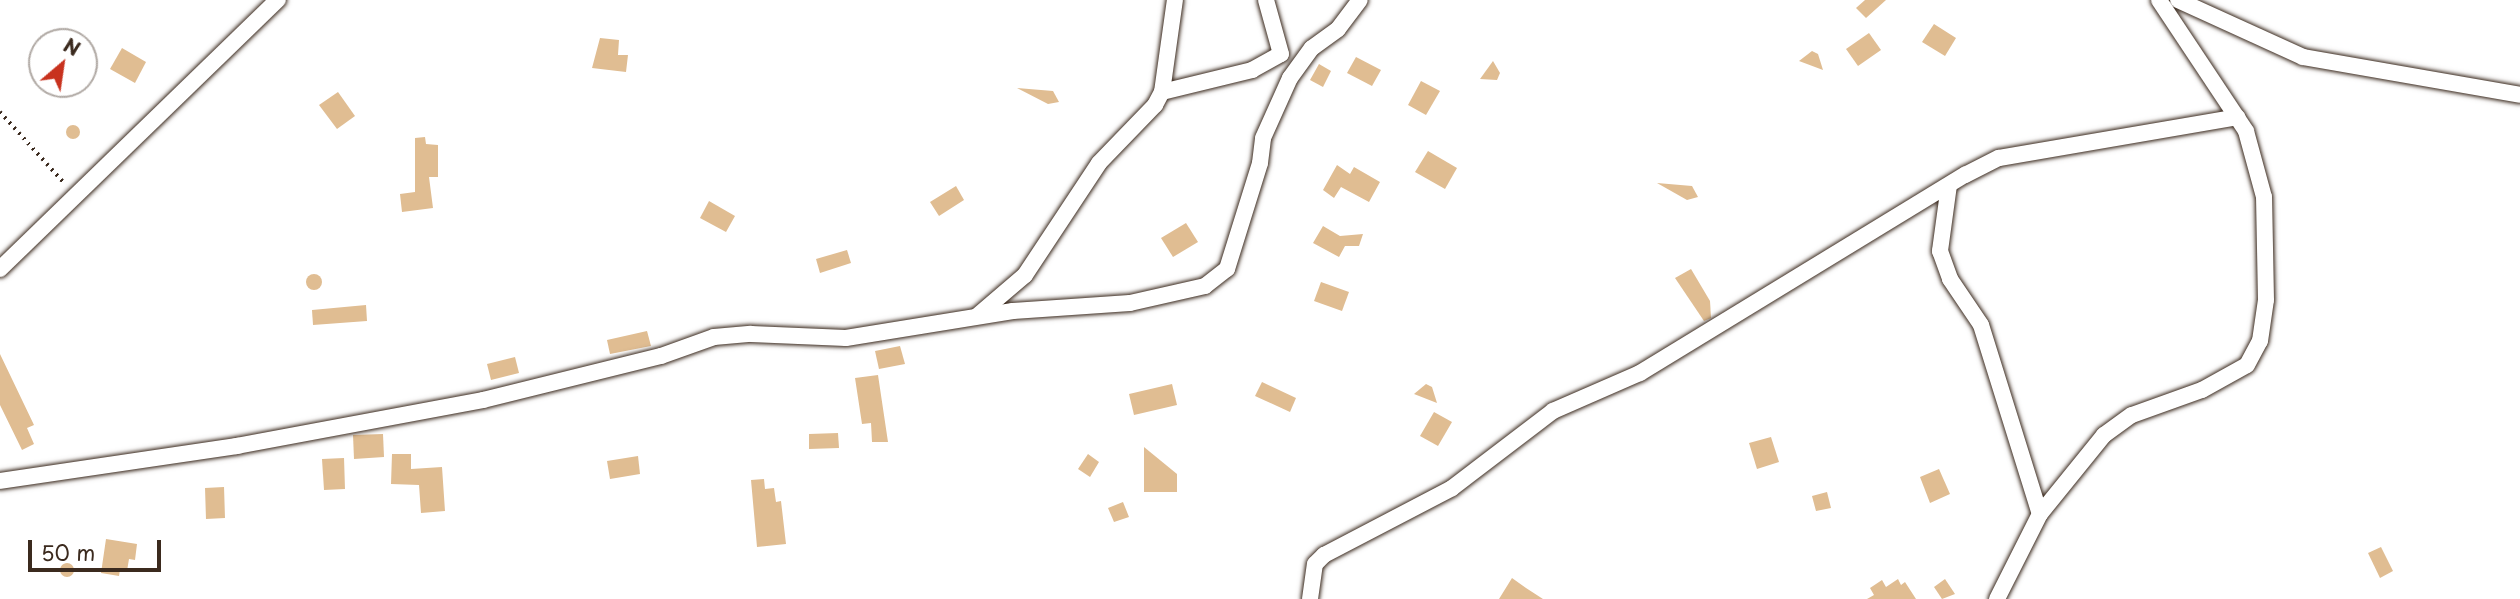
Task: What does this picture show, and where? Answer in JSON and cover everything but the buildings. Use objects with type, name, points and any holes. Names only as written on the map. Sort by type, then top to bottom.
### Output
[{"type":"street","points":[[0,269],[74,194],[113,164],[278,0]]},
{"type":"street","points":[[975,318],[1024,275],[1099,163],[1162,92],[1175,0]]},
{"type":"street","points":[[1266,0],[1281,54]]},
{"type":"street","points":[[0,481],[237,446],[483,400],[661,356],[714,337],[751,334],[846,338],[975,318],[1130,303],[1205,286],[1227,269],[1260,163],[1263,138],[1290,78],[1312,48],[1338,29],[1360,0]]},
{"type":"street","points":[[1997,599],[2040,514],[2104,435],[2132,415],[2202,390],[2246,365],[2260,341],[2266,300],[2264,197],[2246,131],[2159,0]]},
{"type":"street","points":[[2178,0],[2248,35],[2303,57],[2520,95]]},
{"type":"street","points":[[1162,92],[1252,70],[1281,54],[1312,48]]},
{"type":"street","points":[[1310,599],[1315,564],[1324,555],[1451,488],[1553,411],[1640,373],[1949,185],[1999,158],[2238,117]]},
{"type":"street","points":[[1949,185],[1940,251],[1950,279],[1981,325],[2040,514]]},
{"type":"path","points":[[0,112],[74,194]]}]
